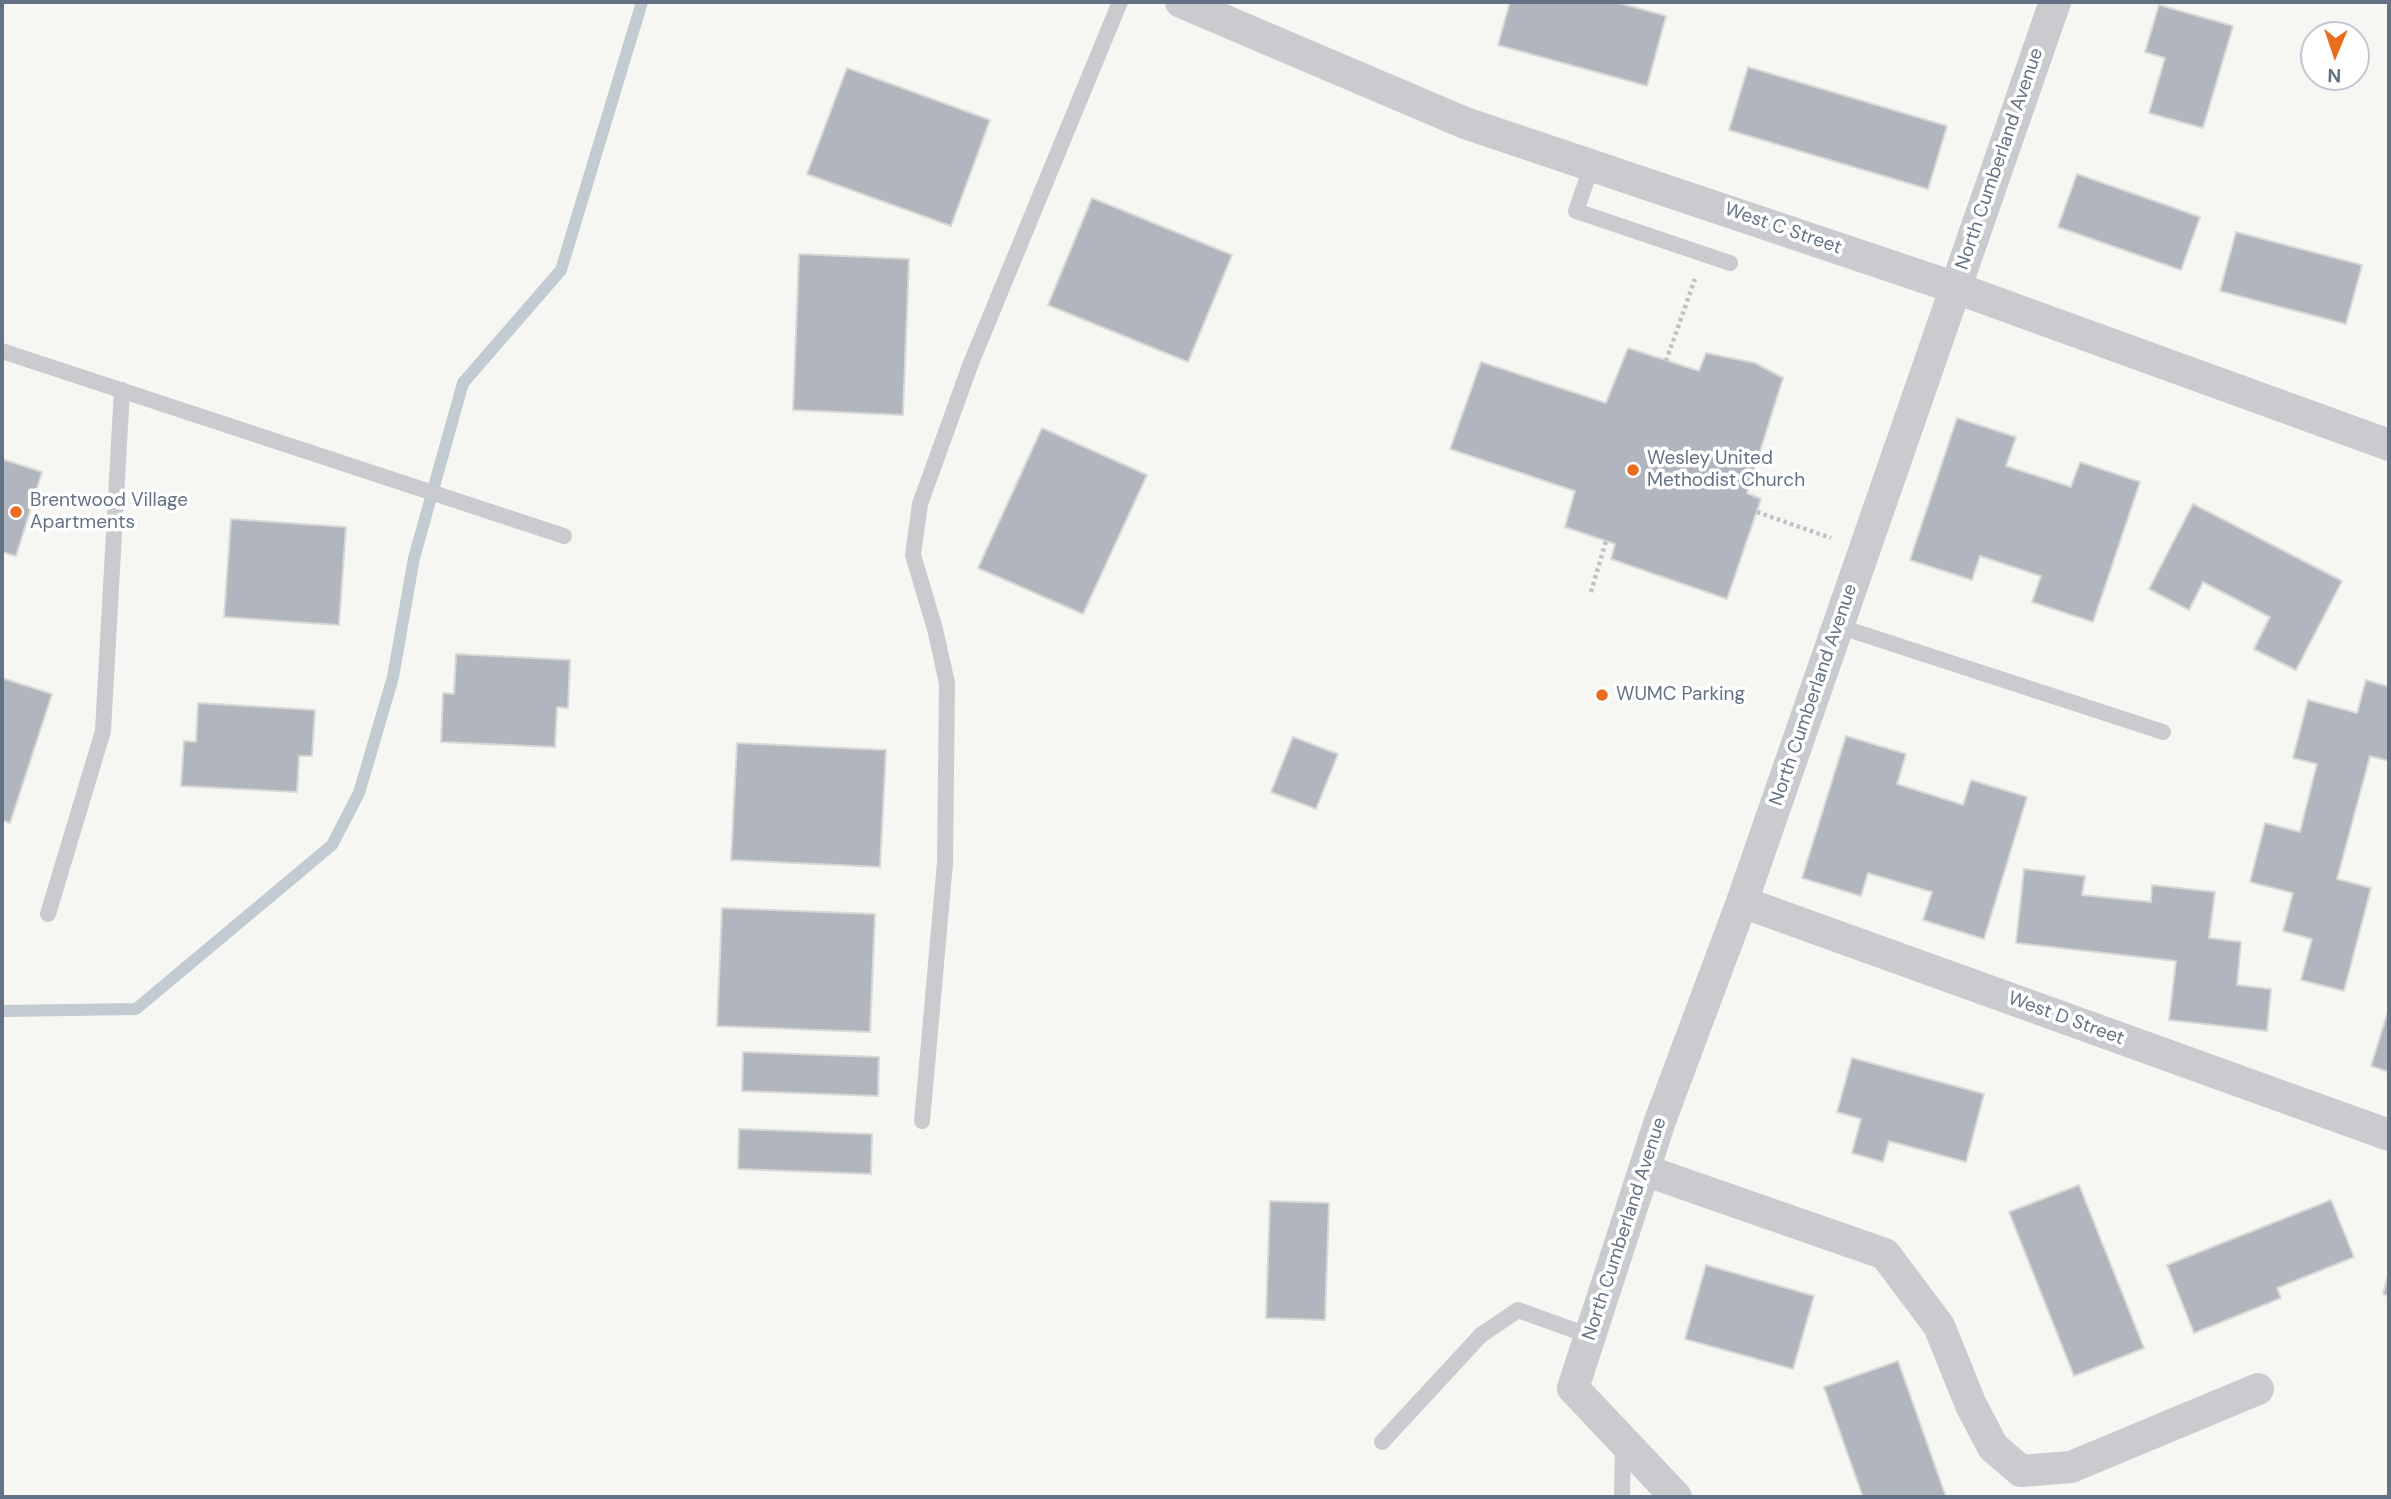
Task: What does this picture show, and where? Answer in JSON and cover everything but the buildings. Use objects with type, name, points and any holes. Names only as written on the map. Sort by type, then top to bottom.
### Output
[{"type":"street","name":"West C Street","points":[[1181,2],[1465,122],[1956,288],[2389,445]]},
{"type":"street","name":"North Cumberland Avenue","points":[[1623,1441],[1573,1388],[1644,1170],[1742,902],[2055,2]]},
{"type":"street","name":"West D Street","points":[[1742,902],[2389,1135]]},
{"type":"street","points":[[1644,1170],[1885,1254],[1939,1326],[1971,1405],[1993,1447],[2021,1471],[2071,1467],[2259,1389]]},
{"type":"street","points":[[1623,1441],[1676,1497]]},
{"type":"lane","points":[[922,1121],[945,863],[947,684],[936,629],[913,555],[920,504],[971,363],[1120,2]]},
{"type":"lane","points":[[1592,165],[1576,211],[1730,263]]},
{"type":"lane","points":[[2,351],[564,537]]},
{"type":"lane","points":[[48,914],[103,731],[122,390]]},
{"type":"lane","points":[[1838,626],[2163,732]]},
{"type":"lane","points":[[1382,1442],[1481,1335],[1518,1310],[1590,1336]]},
{"type":"lane","points":[[1622,1497],[1623,1441]]},
{"type":"path","points":[[1667,361],[1703,254]]},
{"type":"path","points":[[1757,512],[1865,549]]},
{"type":"path","points":[[1591,592],[1606,541]]},
{"type":"waterway","points":[[2,1011],[136,1009],[332,845],[359,793],[393,677],[414,558],[463,383],[561,270],[642,2]]},
{"type":"place","name":"Wesley United Methodist Church","points":[[1633,470]]},
{"type":"place","name":"Brentwood Village Apartments","points":[[16,512]]},
{"type":"place","name":"WUMC Parking","points":[[1602,695]]}]
